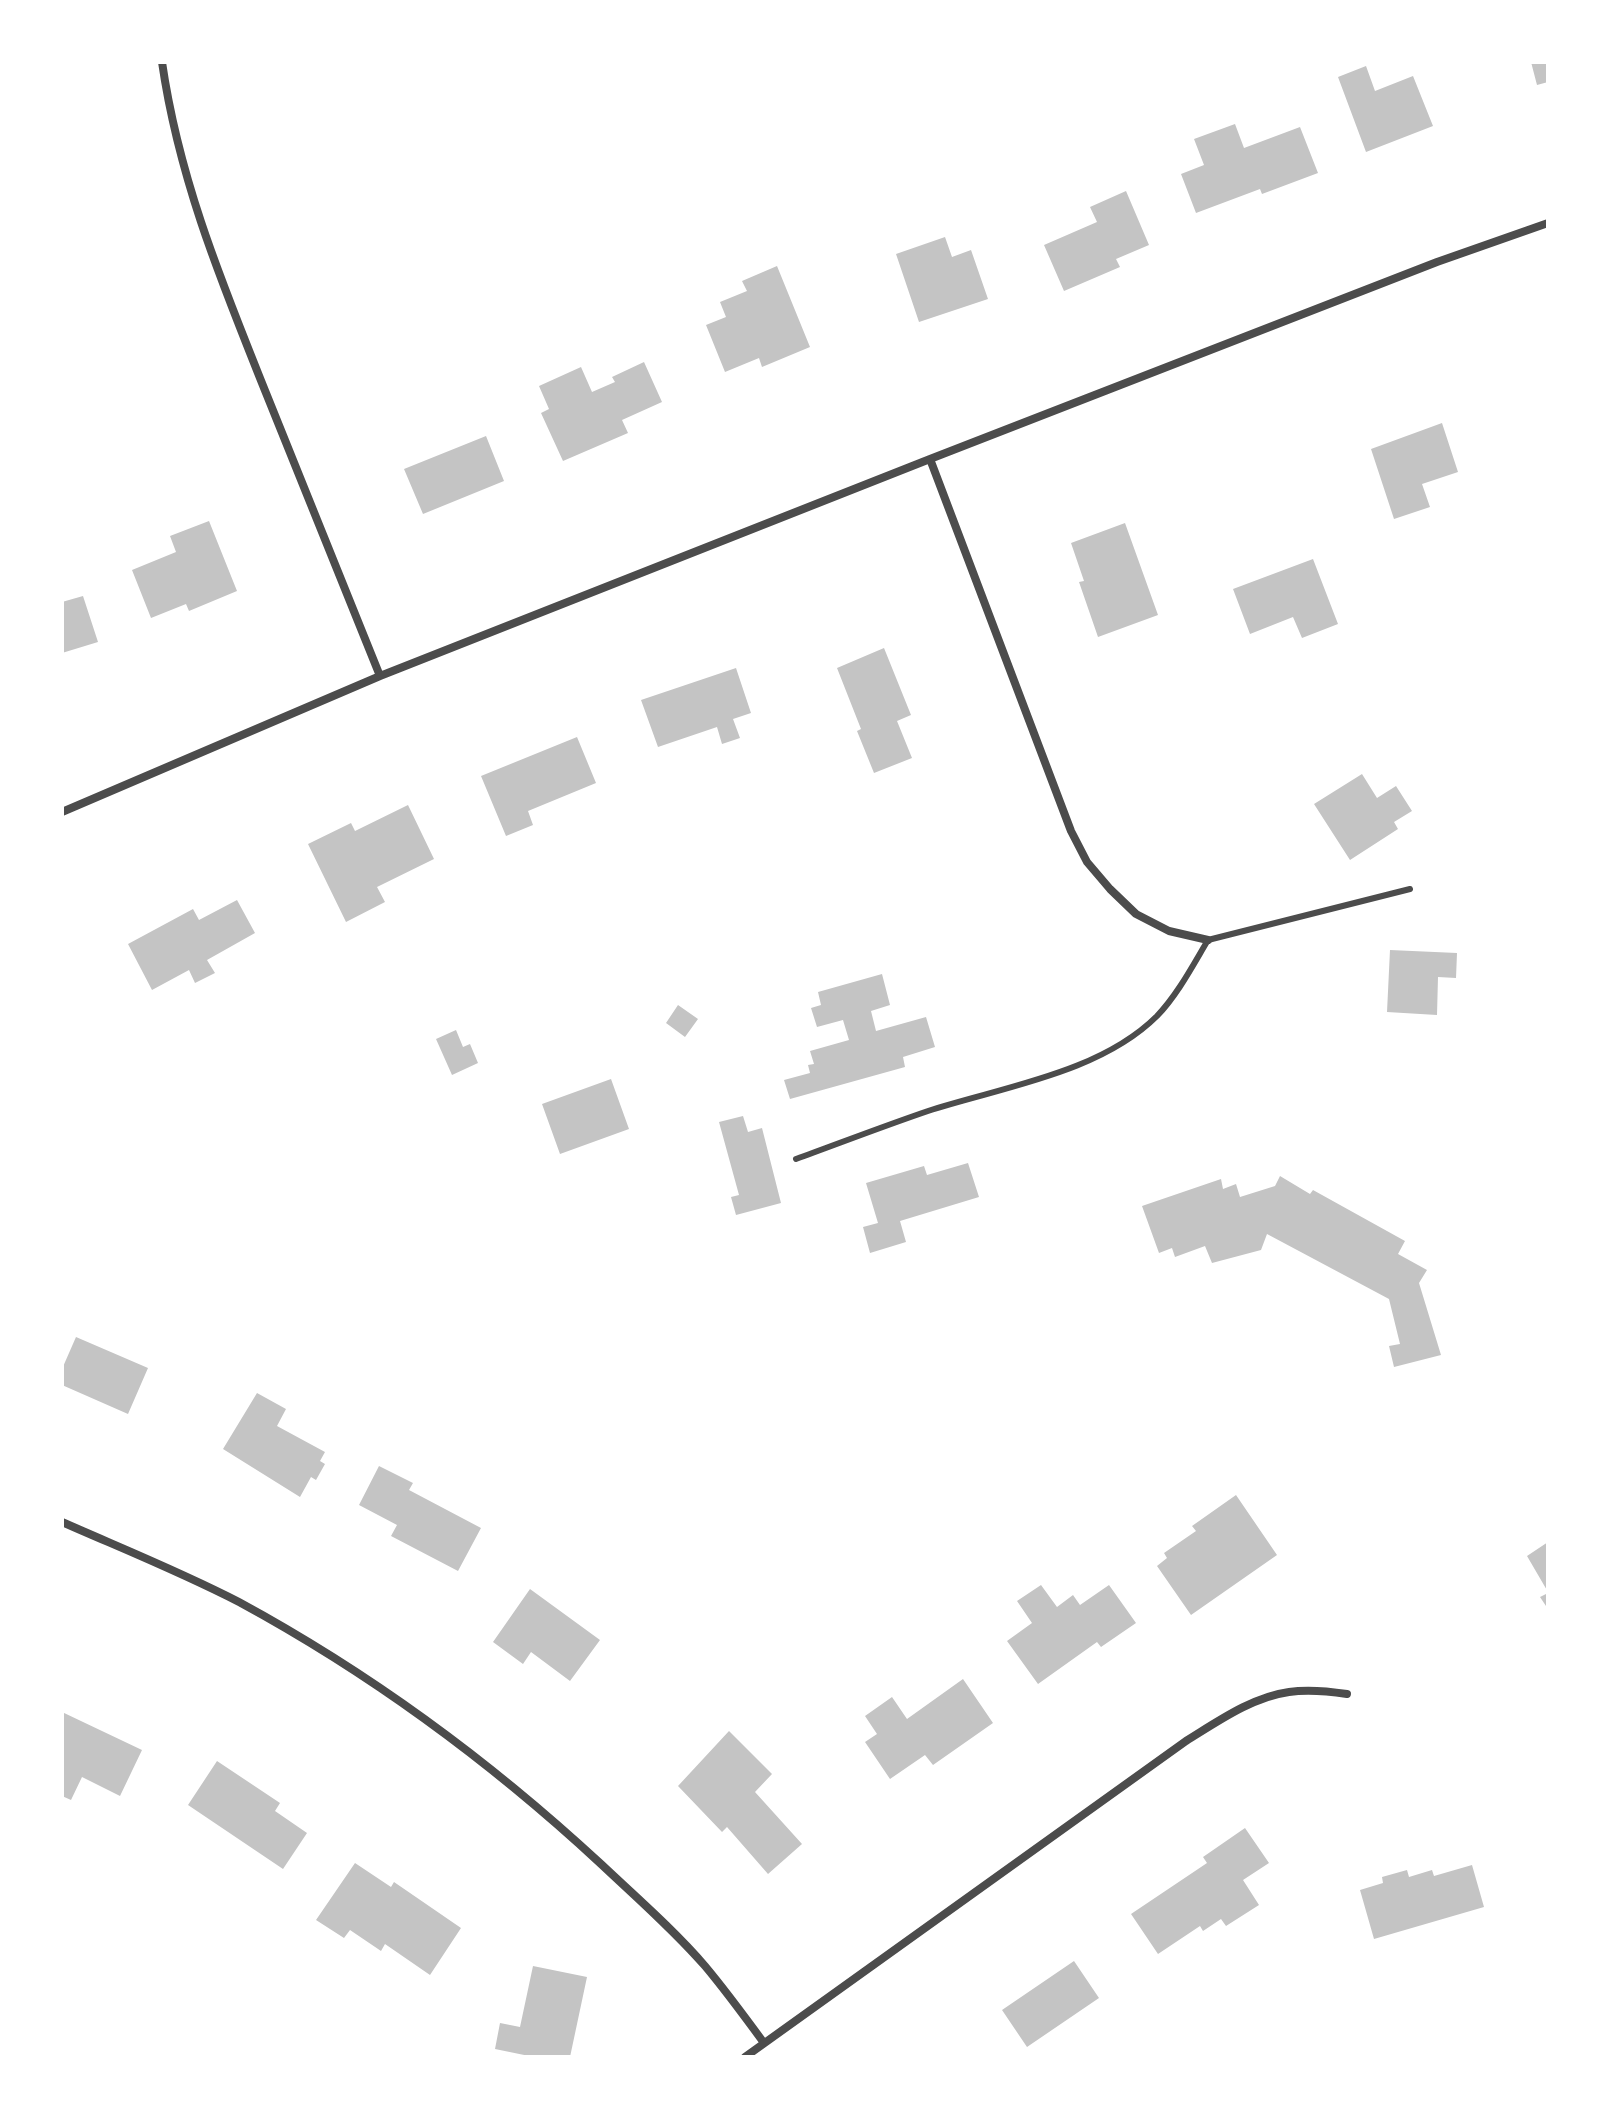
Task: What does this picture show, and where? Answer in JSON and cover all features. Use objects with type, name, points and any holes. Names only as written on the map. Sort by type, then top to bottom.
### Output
[{"type":"street","points":[[162,62],[179,153],[195,208],[380,676]]},
{"type":"street","points":[[62,812],[380,676],[1437,262],[1548,223]]},
{"type":"street","points":[[930,459],[1071,831],[1087,862],[1136,914],[1169,931],[1208,940]]},
{"type":"street","points":[[62,1522],[187,1576],[261,1615],[352,1669],[470,1752],[568,1833],[672,1932],[704,1964],[764,2043]]},
{"type":"street","points":[[745,2057],[1186,1741],[1224,1718],[1257,1701],[1287,1692],[1316,1690],[1347,1694]]},
{"type":"lane","points":[[796,1159],[928,1111],[1052,1074],[1094,1058],[1129,1039],[1158,1015],[1208,940],[1410,889]]},
{"type":"building","points":[[1531,62],[1548,62],[1548,82],[1537,85]]},
{"type":"building","points":[[1366,66],[1375,91],[1413,76],[1433,126],[1366,152],[1338,77]]},
{"type":"building","points":[[1235,124],[1244,148],[1300,127],[1318,173],[1262,194],[1260,189],[1196,213],[1181,174],[1204,165],[1194,139]]},
{"type":"building","points":[[1126,191],[1149,245],[1116,259],[1120,267],[1064,291],[1044,245],[1097,222],[1090,207]]},
{"type":"building","points":[[945,237],[952,257],[971,250],[988,299],[919,322],[896,254]]},
{"type":"building","points":[[777,266],[810,347],[762,367],[759,358],[725,372],[706,325],[726,317],[720,302],[747,291],[742,281]]},
{"type":"building","points":[[644,362],[662,402],[622,420],[628,433],[563,461],[541,413],[549,409],[539,386],[581,367],[592,392],[615,382],[612,377]]},
{"type":"building","points":[[1442,423],[1458,472],[1422,484],[1430,507],[1394,519],[1371,449]]},
{"type":"building","points":[[486,436],[504,481],[423,514],[404,469]]},
{"type":"building","points":[[209,521],[237,591],[189,611],[186,604],[151,618],[132,570],[176,552],[170,536]]},
{"type":"building","points":[[1125,523],[1158,615],[1098,637],[1079,582],[1084,581],[1071,543]]},
{"type":"building","points":[[1313,559],[1338,624],[1302,638],[1293,617],[1250,634],[1233,589]]},
{"type":"building","points":[[83,596],[98,642],[62,653],[62,602]]},
{"type":"building","points":[[884,648],[911,715],[897,721],[912,758],[874,773],[837,668]]},
{"type":"building","points":[[736,668],[751,713],[733,719],[740,738],[722,744],[717,727],[658,747],[641,700]]},
{"type":"building","points":[[577,737],[596,783],[528,811],[533,825],[506,836],[481,776]]},
{"type":"building","points":[[1362,774],[1377,798],[1396,786],[1412,811],[1394,822],[1398,829],[1350,860],[1314,804]]},
{"type":"building","points":[[408,805],[434,859],[377,887],[385,902],[346,922],[308,844],[351,823],[355,831]]},
{"type":"building","points":[[237,900],[255,933],[207,960],[215,973],[195,983],[189,970],[152,990],[128,944],[193,909],[199,920]]},
{"type":"building","points":[[1390,950],[1457,953],[1456,978],[1438,977],[1437,1015],[1387,1012]]},
{"type":"building","points":[[882,974],[890,1005],[871,1011],[876,1031],[926,1017],[935,1047],[903,1057],[905,1067],[790,1099],[784,1080],[810,1073],[808,1065],[814,1064],[810,1051],[849,1040],[843,1020],[817,1027],[811,1008],[821,1005],[818,992]]},
{"type":"building","points":[[678,1005],[698,1019],[685,1037],[666,1023]]},
{"type":"building","points":[[456,1030],[463,1047],[470,1044],[478,1063],[452,1075],[436,1039]]},
{"type":"building","points":[[611,1079],[629,1129],[560,1154],[542,1104]]},
{"type":"building","points":[[743,1116],[748,1132],[762,1128],[781,1203],[736,1215],[731,1197],[739,1195],[719,1122]]},
{"type":"building","points":[[968,1163],[979,1197],[900,1221],[906,1242],[870,1253],[863,1227],[878,1223],[866,1183],[924,1166],[927,1175]]},
{"type":"building","points":[[1280,1176],[1310,1194],[1313,1190],[1405,1241],[1398,1254],[1427,1270],[1419,1283],[1441,1355],[1394,1367],[1389,1346],[1400,1344],[1389,1299],[1267,1234],[1261,1250],[1212,1263],[1205,1246],[1175,1257],[1172,1248],[1159,1253],[1142,1206],[1221,1179],[1223,1189],[1236,1184],[1240,1197],[1275,1186]]},
{"type":"building","points":[[76,1337],[148,1368],[128,1414],[62,1385],[62,1369]]},
{"type":"building","points":[[257,1393],[286,1409],[277,1426],[325,1452],[320,1461],[325,1464],[316,1480],[311,1477],[300,1497],[223,1449]]},
{"type":"building","points":[[379,1466],[413,1483],[409,1490],[481,1528],[458,1571],[391,1536],[397,1525],[359,1505]]},
{"type":"building","points":[[1236,1495],[1277,1555],[1191,1615],[1157,1566],[1167,1558],[1164,1553],[1196,1531],[1192,1526]]},
{"type":"building","points":[[1548,1542],[1548,1592],[1527,1556]]},
{"type":"building","points":[[1041,1585],[1057,1607],[1073,1595],[1080,1605],[1109,1585],[1136,1623],[1101,1647],[1097,1642],[1038,1684],[1007,1641],[1032,1623],[1017,1601]]},
{"type":"building","points":[[530,1589],[600,1640],[570,1681],[531,1652],[523,1664],[493,1642]]},
{"type":"building","points":[[1548,1593],[1548,1609],[1540,1597]]},
{"type":"building","points":[[963,1679],[993,1723],[933,1765],[925,1755],[890,1779],[865,1742],[877,1734],[865,1716],[892,1697],[907,1719]]},
{"type":"building","points":[[62,1712],[142,1750],[120,1796],[82,1777],[71,1800],[62,1796]]},
{"type":"building","points":[[729,1731],[772,1774],[755,1792],[802,1844],[768,1874],[727,1827],[722,1832],[678,1786]]},
{"type":"building","points":[[217,1761],[280,1803],[275,1811],[307,1833],[283,1869],[188,1805]]},
{"type":"building","points":[[1245,1828],[1269,1863],[1243,1880],[1259,1905],[1226,1926],[1221,1919],[1203,1931],[1200,1926],[1158,1954],[1131,1914],[1207,1863],[1203,1857]]},
{"type":"building","points":[[355,1863],[391,1887],[394,1882],[461,1928],[430,1975],[385,1944],[381,1951],[350,1930],[344,1938],[316,1920]]},
{"type":"building","points":[[1472,1865],[1484,1907],[1374,1939],[1360,1890],[1383,1883],[1382,1877],[1407,1870],[1409,1877],[1432,1870],[1434,1876]]},
{"type":"building","points":[[1074,1961],[1099,1998],[1027,2047],[1002,2010]]},
{"type":"building","points":[[533,1966],[587,1977],[570,2057],[534,2057],[495,2049],[500,2023],[520,2027]]}]
